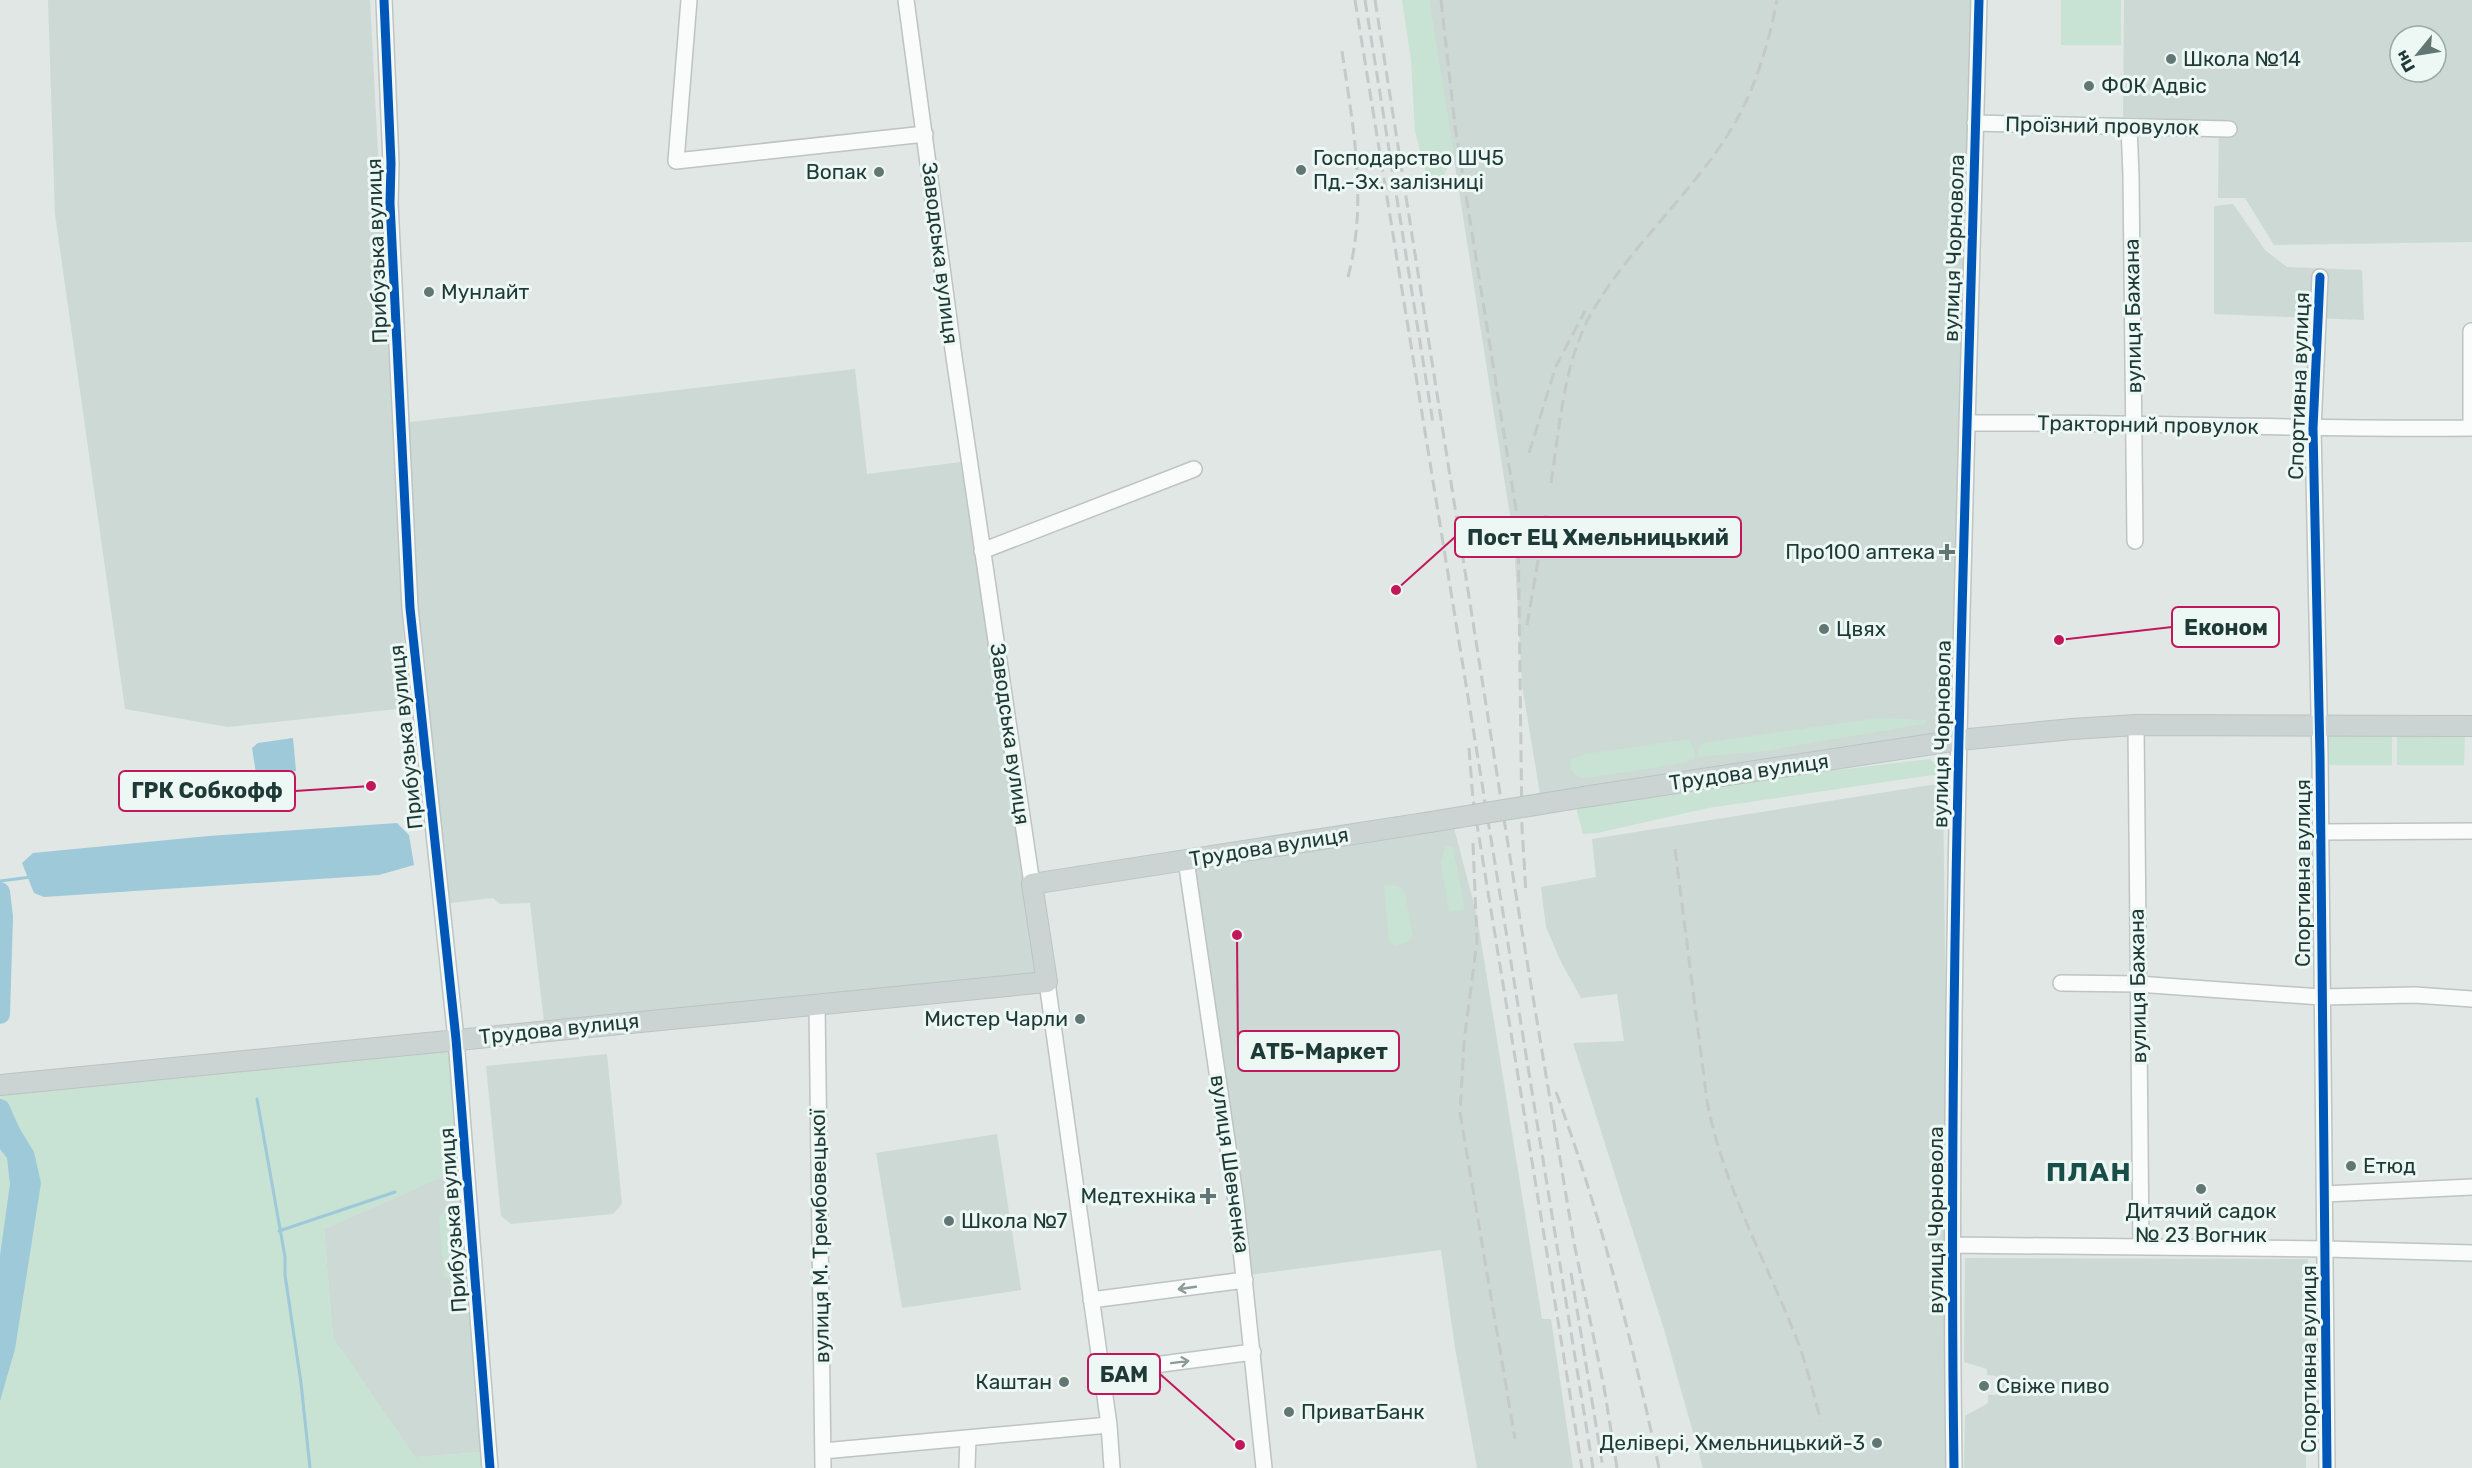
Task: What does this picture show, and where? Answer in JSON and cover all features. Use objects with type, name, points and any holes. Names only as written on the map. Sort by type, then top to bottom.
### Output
[{"type":"main road","name":"Трудова вулиця","points":[[1032,884],[1959,740],[2072,729],[2136,726],[2472,726]]},
{"type":"main road","name":"Заводська вулиця","points":[[1032,884],[1047,982]]},
{"type":"main road","name":"Трудова вулиця","points":[[0,1085],[1047,982]]},
{"type":"street","name":"Прибузька вулиця","points":[[384,0],[392,163],[390,203],[410,609],[456,1039],[490,1468]]},
{"type":"street","points":[[689,0],[676,161],[925,134]]},
{"type":"street","name":"Заводська вулиця","points":[[906,0],[982,551],[1032,884]]},
{"type":"street","name":"вулиця Чорновола","points":[[1954,1468],[1952,1245],[1959,740],[1978,0]]},
{"type":"street","name":"Проїзний провулок","points":[[1975,123],[2229,129]]},
{"type":"street","name":"вулиця Бажана","points":[[2129,127],[2135,541]]},
{"type":"street","name":"Спортивна вулиця","points":[[2320,278],[2313,428],[2320,725],[2327,1468]]},
{"type":"street","points":[[2471,331],[2471,428]]},
{"type":"street","name":"Тракторний провулок","points":[[1967,423],[2134,422],[2313,428],[2471,428]]},
{"type":"street","points":[[982,551],[1194,469]]},
{"type":"street","name":"вулиця Бажана","points":[[2136,726],[2141,1247]]},
{"type":"street","points":[[2321,832],[2472,831]]},
{"type":"street","name":"вулиця Шевченка","points":[[1186,860],[1245,1280],[1264,1468]]},
{"type":"street","name":"Заводська вулиця","points":[[1047,982],[1109,1425],[1112,1468]]},
{"type":"street","points":[[2061,983],[2137,984],[2321,997],[2415,995],[2472,999]]},
{"type":"street","name":"вулиця М. Трембовецької","points":[[817,1004],[823,1468]]},
{"type":"street","points":[[2325,1194],[2472,1186]]},
{"type":"street","points":[[1952,1245],[2326,1248],[2472,1253]]},
{"type":"street","points":[[1091,1300],[1245,1280]]},
{"type":"street","points":[[1101,1372],[1253,1352]]},
{"type":"street","points":[[823,1451],[1109,1425]]},
{"type":"street","points":[[967,1468],[968,1438]]},
{"type":"shaded area","points":[[48,0],[370,0],[407,708],[228,727],[125,709],[55,214]]},
{"type":"shaded area","points":[[1429,0],[1974,0],[1954,736],[1541,800],[1522,685],[1514,541]]},
{"type":"shaded area","points":[[2124,0],[2472,0],[2472,242],[2274,245],[2245,198],[2218,198],[2219,121],[2123,117]]},
{"type":"shaded area","points":[[2233,204],[2265,250],[2287,267],[2362,270],[2364,320],[2214,314],[2214,206]]},
{"type":"shaded area","points":[[855,369],[867,474],[969,461],[1047,982],[545,1030],[530,903],[500,904],[493,898],[442,904],[402,423]]},
{"type":"shaded area","points":[[1943,783],[1951,1468],[1703,1468],[1663,1326],[1573,1043],[1624,1041],[1617,994],[1581,998],[1561,962],[1546,927],[1541,887],[1596,877],[1592,839]]},
{"type":"shaded area","points":[[1453,824],[1477,916],[1542,1319],[1551,1319],[1573,1468],[1477,1468],[1455,1348],[1441,1250],[1249,1275],[1192,864]]},
{"type":"shaded area","points":[[607,1054],[622,1204],[613,1214],[511,1224],[501,1216],[486,1066]]},
{"type":"shaded area","name":"Школа №7","points":[[997,1134],[1021,1290],[902,1308],[876,1153]]},
{"type":"shaded area","points":[[462,1168],[484,1452],[415,1457],[333,1338],[324,1229]]},
{"type":"shaded area","points":[[1965,1258],[2308,1259],[2306,1468],[1964,1468],[1965,1416],[1988,1403],[1988,1395],[1996,1395],[1996,1376],[1987,1375],[1987,1369],[1964,1362]]},
{"type":"green space","points":[[1402,0],[1429,0],[1454,153],[1438,189],[1428,180],[1415,132],[1411,60]]},
{"type":"green space","points":[[2061,0],[2121,0],[2121,45],[2061,45]]},
{"type":"green space","points":[[1878,718],[1927,720],[1924,724],[1765,751],[1699,757],[1698,749],[1703,743]]},
{"type":"green space","points":[[2328,734],[2392,734],[2392,765],[2328,765]]},
{"type":"green space","points":[[2397,734],[2465,735],[2464,765],[2397,765]]},
{"type":"green space","points":[[1689,739],[1695,758],[1685,763],[1587,778],[1576,776],[1570,768],[1571,759],[1585,754]]},
{"type":"green space","points":[[1930,759],[1940,769],[1941,777],[1932,775],[1708,808],[1597,833],[1583,834],[1576,807],[1760,779]]},
{"type":"green space","points":[[1445,846],[1453,847],[1465,909],[1449,912],[1441,863]]},
{"type":"green space","points":[[1384,886],[1401,887],[1405,893],[1413,936],[1407,942],[1395,946],[1389,942]]},
{"type":"green space","points":[[452,1044],[462,1168],[324,1229],[333,1338],[415,1457],[484,1452],[485,1468],[0,1468],[0,1090]]},
{"type":"green space","points":[[446,1205],[451,1209],[455,1277],[451,1280],[444,1277],[439,1218]]},
{"type":"water","points":[[293,738],[296,771],[262,776],[256,773],[252,748],[258,743]]},
{"type":"water","points":[[397,823],[409,835],[414,865],[379,875],[44,897],[34,893],[22,863],[33,853],[209,836]]},
{"type":"water","points":[[12,1116],[34,1152],[41,1183],[15,1349],[0,1401],[0,1256],[10,1184],[7,1158],[0,1149],[0,1123]]},
{"type":"waterway","points":[[0,881],[31,877]]},
{"type":"waterway","points":[[0,892],[3,917],[0,1014]]},
{"type":"waterway","points":[[257,1099],[285,1257],[285,1275],[301,1383],[310,1468]]},
{"type":"waterway","points":[[0,1109],[16,1145]]},
{"type":"waterway","points":[[279,1231],[395,1192]]},
{"type":"railway","points":[[1355,0],[1593,1468]]},
{"type":"railway","points":[[1365,0],[1433,423]]},
{"type":"railway","points":[[1375,0],[1516,895],[1574,1243],[1604,1387],[1617,1468]]},
{"type":"railway","points":[[1441,0],[1455,126],[1518,522],[1522,827],[1526,894]]},
{"type":"railway","points":[[1551,483],[1564,396],[1582,332],[1592,312],[1625,264],[1699,175],[1732,128],[1748,98],[1760,66],[1777,0]]},
{"type":"railway","points":[[1342,51],[1354,136],[1358,192],[1354,249],[1348,277]]},
{"type":"railway","points":[[1529,453],[1556,366],[1585,311]]},
{"type":"railway","points":[[1527,625],[1546,515]]},
{"type":"railway","points":[[1469,748],[1473,800],[1582,1468]]},
{"type":"railway","points":[[1473,843],[1477,941],[1464,1042],[1460,1113],[1515,1439]]},
{"type":"railway","points":[[1675,849],[1707,1101],[1714,1132],[1734,1192],[1800,1348],[1821,1421]]},
{"type":"railway","points":[[1556,1092],[1587,1184],[1614,1278],[1659,1468]]},
{"type":"railway","points":[[1571,1273],[1603,1468]]},
{"type":"cycle path","points":[[384,0],[391,163],[390,203],[410,608],[456,1039],[490,1468]]},
{"type":"cycle path","points":[[1954,1468],[1955,918],[1979,0]]},
{"type":"cycle path","points":[[2320,277],[2313,428],[2320,757],[2327,1468]]},
{"type":"place","name":"Школа №14","points":[[2171,59]]},
{"type":"place","name":"ФОК Адвіс","points":[[2089,86]]},
{"type":"place","name":"Господарство ШЧ5 Пд.-Зх. залізниці","points":[[1301,170]]},
{"type":"place","name":"Вопак","points":[[879,172]]},
{"type":"place","name":"Мунлайт","points":[[429,292]]},
{"type":"place","name":"Про100 аптека","points":[[1947,552]]},
{"type":"place","name":"Пост ЕЦ Хмельницький","points":[[1396,590]]},
{"type":"place","name":"Цвях","points":[[1824,629]]},
{"type":"place","name":"Економ","points":[[2059,640]]},
{"type":"place","name":"ГРК Собкофф","points":[[371,786]]},
{"type":"place","name":"АТБ-Маркет","points":[[1237,935]]},
{"type":"place","name":"Мистер Чарли","points":[[1080,1019]]},
{"type":"place","name":"Етюд","points":[[2351,1166]]},
{"type":"place","name":"Дитячий садок № 23 Вогник","points":[[2201,1189]]},
{"type":"place","name":"Медтехніка","points":[[1208,1196]]},
{"type":"place","name":"Школа №7","points":[[949,1221]]},
{"type":"place","name":"Каштан","points":[[1064,1382]]},
{"type":"place","name":"Свіже пиво","points":[[1984,1386]]},
{"type":"place","name":"ПриватБанк","points":[[1289,1412]]},
{"type":"place","name":"Делівері, Хмельницький-3","points":[[1877,1443]]},
{"type":"place","name":"БАМ","points":[[1240,1445]]},
{"type":"district","name":"ПЛАН","points":[[2089,1172]]}]
